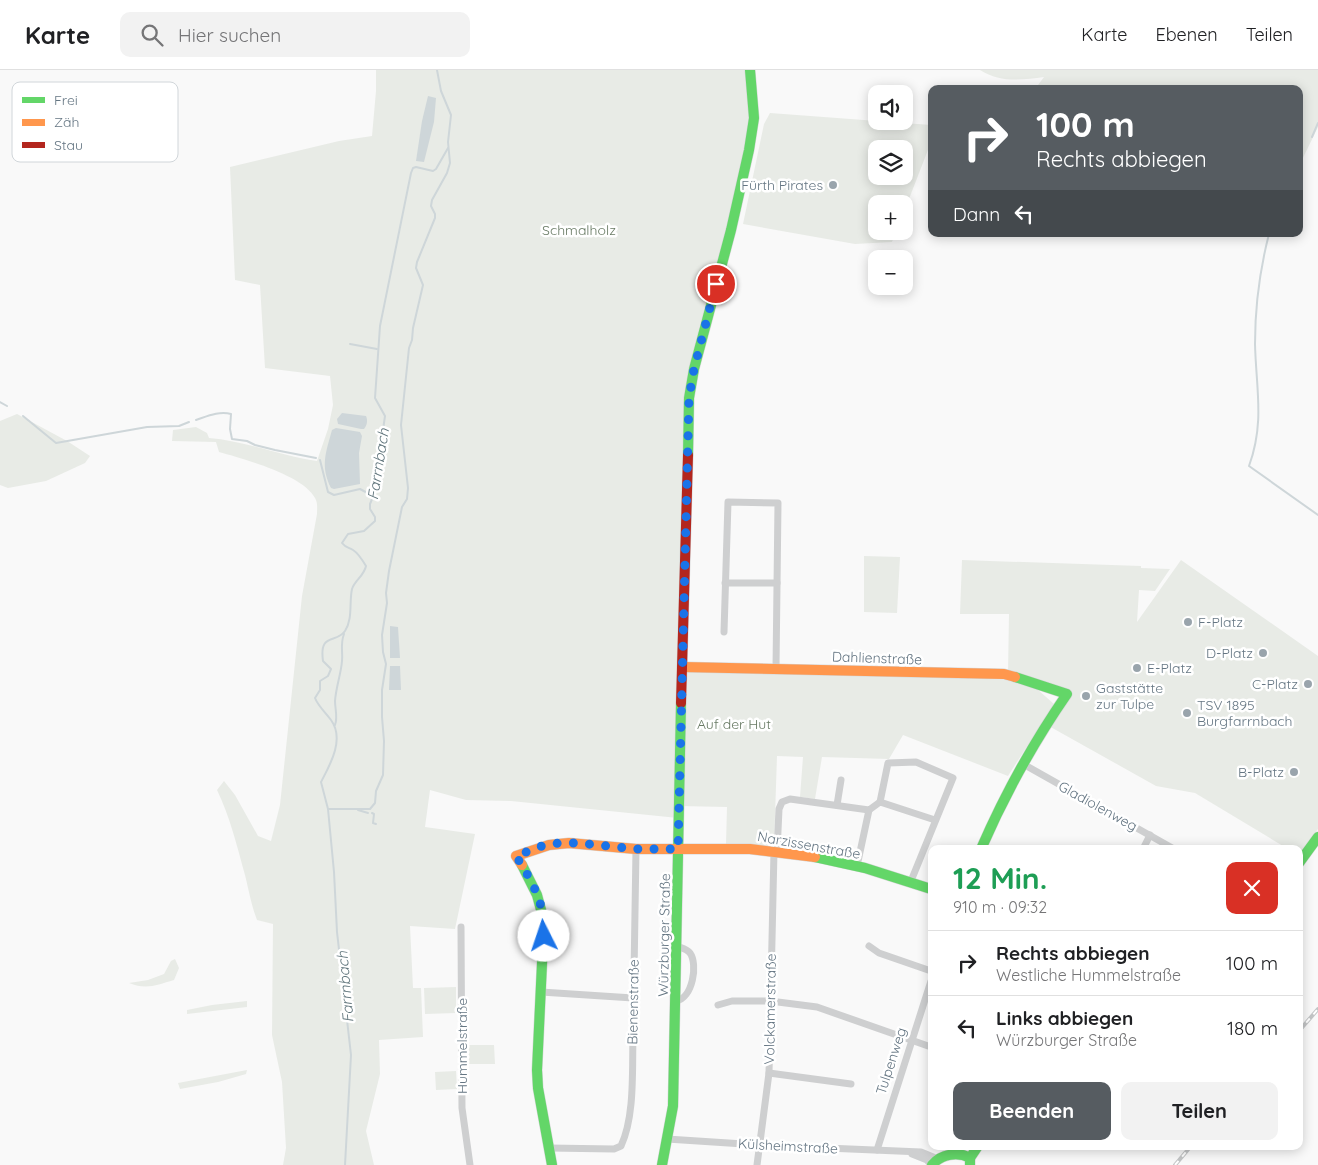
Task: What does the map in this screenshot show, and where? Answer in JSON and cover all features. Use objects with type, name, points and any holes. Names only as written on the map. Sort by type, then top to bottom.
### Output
[{"type":"street","name":"Würzburger Straße","points":[[662,1165],[673,1106],[690,393],[694,369],[731,230],[754,118],[750,70]]},
{"type":"street","points":[[724,632],[728,502],[778,503],[776,668]]},
{"type":"street","points":[[725,582],[777,583]]},
{"type":"street","name":"Dahlienstraße","points":[[682,667],[1004,674],[1018,677],[1052,691],[1067,694],[1035,740],[1022,764]]},
{"type":"street","points":[[857,866],[869,810],[880,802],[888,763],[916,762],[953,778],[911,881]]},
{"type":"street","points":[[983,845],[1002,801],[1022,764]]},
{"type":"street","name":"Gladiolenweg","points":[[1022,764],[1167,845]]},
{"type":"street","points":[[841,780],[837,805],[869,810]]},
{"type":"street","name":"Volckamerstraße","points":[[757,1165],[769,1073],[770,1001],[779,809],[782,802],[790,799],[837,805]]},
{"type":"street","points":[[880,802],[935,820]]},
{"type":"street","points":[[1145,845],[1150,835]]},
{"type":"street","points":[[1303,858],[1318,837]]},
{"type":"street","name":"Narzissenstraße","points":[[540,992],[544,928],[543,914],[532,881],[516,856],[542,846],[559,843],[578,843],[636,849],[750,849],[818,858],[857,866],[911,881],[928,888]]},
{"type":"street","name":"Bienenstraße","points":[[549,1148],[614,1149],[621,1146],[625,1138],[629,1108],[634,998],[636,849]]},
{"type":"street","name":"Hummelstraße","points":[[461,927],[462,1108],[470,1165]]},
{"type":"street","points":[[676,946],[688,951],[692,955],[693,960],[690,989],[684,998],[676,1000]]},
{"type":"street","points":[[869,946],[879,953],[928,970]]},
{"type":"street","name":"Tulpenweg","points":[[877,1150],[928,990]]},
{"type":"street","points":[[552,1165],[538,1088],[537,1050],[540,992],[634,998]]},
{"type":"street","points":[[718,1005],[732,1000],[770,1001],[817,1007],[928,1046]]},
{"type":"street","points":[[769,1073],[851,1084]]},
{"type":"street","name":"Külsheimstraße","points":[[667,1139],[910,1153],[921,1152],[934,1163]]},
{"type":"street","points":[[934,1163],[969,1159]]},
{"type":"green space","points":[[376,70],[748,70],[751,118],[730,224],[700,325],[690,368],[679,668],[810,670],[1006,680],[1037,689],[1054,704],[1008,776],[903,735],[889,759],[822,757],[815,799],[800,797],[803,757],[777,756],[774,846],[726,844],[727,807],[679,806],[678,818],[511,801],[466,800],[430,790],[425,827],[475,834],[455,929],[410,926],[413,988],[421,988],[423,1037],[379,1040],[380,1074],[366,1131],[374,1165],[283,1165],[286,1148],[282,1082],[272,1035],[273,924],[257,920],[233,832],[217,790],[224,781],[235,795],[258,836],[271,841],[280,805],[302,596],[317,514],[317,504],[315,498],[298,482],[272,469],[219,452],[216,442],[172,441],[173,430],[196,427],[207,433],[209,438],[236,442],[317,461],[328,429],[333,405],[330,376],[265,368],[260,285],[235,280],[230,167],[339,141],[372,136]]},
{"type":"green space","points":[[980,70],[1318,70],[1318,127],[1303,158],[1303,85],[1038,85],[1044,77],[1011,80]]},
{"type":"green space","name":"Fürth Pirates","points":[[770,113],[868,120],[868,130],[913,130],[913,124],[928,125],[928,150],[911,195],[868,195],[868,240],[893,240],[892,242],[855,244],[743,224],[764,124]]},
{"type":"green space","points":[[17,414],[67,441],[90,456],[85,463],[46,481],[8,488],[0,485],[0,421]]},
{"type":"green space","points":[[864,556],[900,557],[897,613],[864,612]]},
{"type":"green space","name":"TSV 1895 Burgfarrnbach","points":[[962,560],[1141,566],[1141,568],[1170,569],[1155,591],[1139,590],[1137,622],[1181,560],[1318,656],[1318,829],[1303,850],[1303,845],[1281,845],[1195,793],[1156,786],[1047,725],[1064,700],[1041,684],[1008,673],[1009,614],[960,614]]},
{"type":"green space","points":[[175,959],[179,968],[174,980],[146,986],[129,983],[148,980],[164,974],[171,961]]},
{"type":"green space","points":[[456,987],[456,1013],[425,1014],[424,988]]},
{"type":"green space","points":[[247,1001],[247,1007],[187,1014],[187,1010]]},
{"type":"green space","points":[[468,1045],[494,1045],[495,1064],[469,1064]]},
{"type":"green space","points":[[247,1070],[246,1074],[218,1082],[180,1089],[178,1083]]},
{"type":"green space","points":[[456,1071],[457,1089],[436,1090],[435,1072]]},
{"type":"shaded area","points":[[428,96],[436,98],[434,122],[424,162],[416,161]]},
{"type":"shaded area","points":[[342,413],[366,416],[367,421],[364,429],[338,424],[337,419]]},
{"type":"shaded area","points":[[336,428],[360,432],[362,436],[359,453],[360,484],[334,489],[331,488],[328,480],[325,459],[332,430]]},
{"type":"shaded area","points":[[390,626],[398,627],[400,658],[390,658]]},
{"type":"shaded area","points":[[390,666],[400,666],[401,690],[389,690]]},
{"type":"waterway","name":"Farrnbach","points":[[328,809],[370,809],[375,803],[376,791],[383,775],[382,690],[386,664],[382,635],[389,571],[402,507],[407,499],[408,488],[401,425],[409,348],[423,285],[416,268],[435,218],[431,206],[432,200],[447,173],[450,163],[448,142],[451,115],[441,91],[437,70]]},
{"type":"waterway","points":[[1312,137],[1318,123]]},
{"type":"waterway","name":"Farrnbach","points":[[345,1165],[351,1055],[337,932],[328,809],[321,782],[335,752],[337,735],[331,720],[315,698],[320,690],[320,681],[328,676],[331,669],[323,661],[323,646],[326,642],[345,631],[350,616],[352,589],[366,566],[357,553],[342,543],[348,534],[364,531],[375,521],[370,504],[377,487],[378,464],[385,416],[375,398],[380,326],[411,173],[413,168],[416,167],[433,171],[436,169],[448,148]]},
{"type":"waterway","points":[[1268,237],[1257,303],[1255,344],[1258,420],[1257,435],[1249,466],[1318,515]]},
{"type":"waterway","points":[[350,344],[377,349]]},
{"type":"waterway","points":[[0,402],[7,406]]},
{"type":"waterway","points":[[196,420],[218,414],[231,414],[230,429],[232,439],[316,458]]},
{"type":"waterway","points":[[23,416],[56,443],[147,427],[179,426],[189,422]]},
{"type":"waterway","points":[[320,460],[328,492],[334,495],[360,489],[373,496]]},
{"type":"waterway","points":[[335,725],[335,701],[344,634]]},
{"type":"waterway","name":"Farrnbach","points":[[358,810],[368,813]]},
{"type":"waterway","points":[[372,813],[374,814],[373,823],[376,824]]},
{"type":"railway","points":[[1303,1026],[1318,1009]]},
{"type":"railway","points":[[1175,1165],[1188,1150]]},
{"type":"traffic: fast","points":[[688,455],[689,398],[694,369],[731,230],[749,150],[754,118],[750,70]]},
{"type":"traffic: fast","points":[[983,845],[1020,769],[1067,694],[1015,677]]},
{"type":"traffic: fast","points":[[662,1165],[673,1106],[681,703]]},
{"type":"traffic: fast","points":[[1303,858],[1318,837]]},
{"type":"traffic: fast","points":[[815,857],[865,868],[928,888]]},
{"type":"traffic: fast","points":[[522,865],[537,895],[544,921],[537,1070],[538,1088],[552,1165]]},
{"type":"traffic: fast","points":[[970,1158],[975,1150]]},
{"type":"traffic: fast","points":[[932,1165],[940,1158],[955,1154],[970,1158],[970,1165]]},
{"type":"traffic: slow","points":[[682,667],[1004,674],[1015,677]]},
{"type":"traffic: slow","points":[[522,865],[516,856],[549,845],[569,843],[636,849],[750,849],[815,857]]},
{"type":"traffic: jam","points":[[681,703],[688,455]]},
{"type":"place","name":"Fürth Pirates","points":[[833,185]]},
{"type":"place","name":"F-Platz","points":[[1188,622]]},
{"type":"place","name":"D-Platz","points":[[1263,653]]},
{"type":"place","name":"E-Platz","points":[[1137,668]]},
{"type":"place","name":"C-Platz","points":[[1308,684]]},
{"type":"place","name":"Gaststätte zur Tulpe","points":[[1086,696]]},
{"type":"place","name":"TSV 1895 Burgfarrnbach","points":[[1187,713]]},
{"type":"place","name":"B-Platz","points":[[1294,772]]},
{"type":"route","points":[[544,936],[544,921],[539,898],[532,881],[516,856],[542,846],[559,843],[636,849],[678,849],[689,398],[704,326],[716,284]]},
{"type":"park label","name":"Schmalholz","points":[[579,230]]},
{"type":"park label","name":"Auf der Hut","points":[[734,724]]}]
